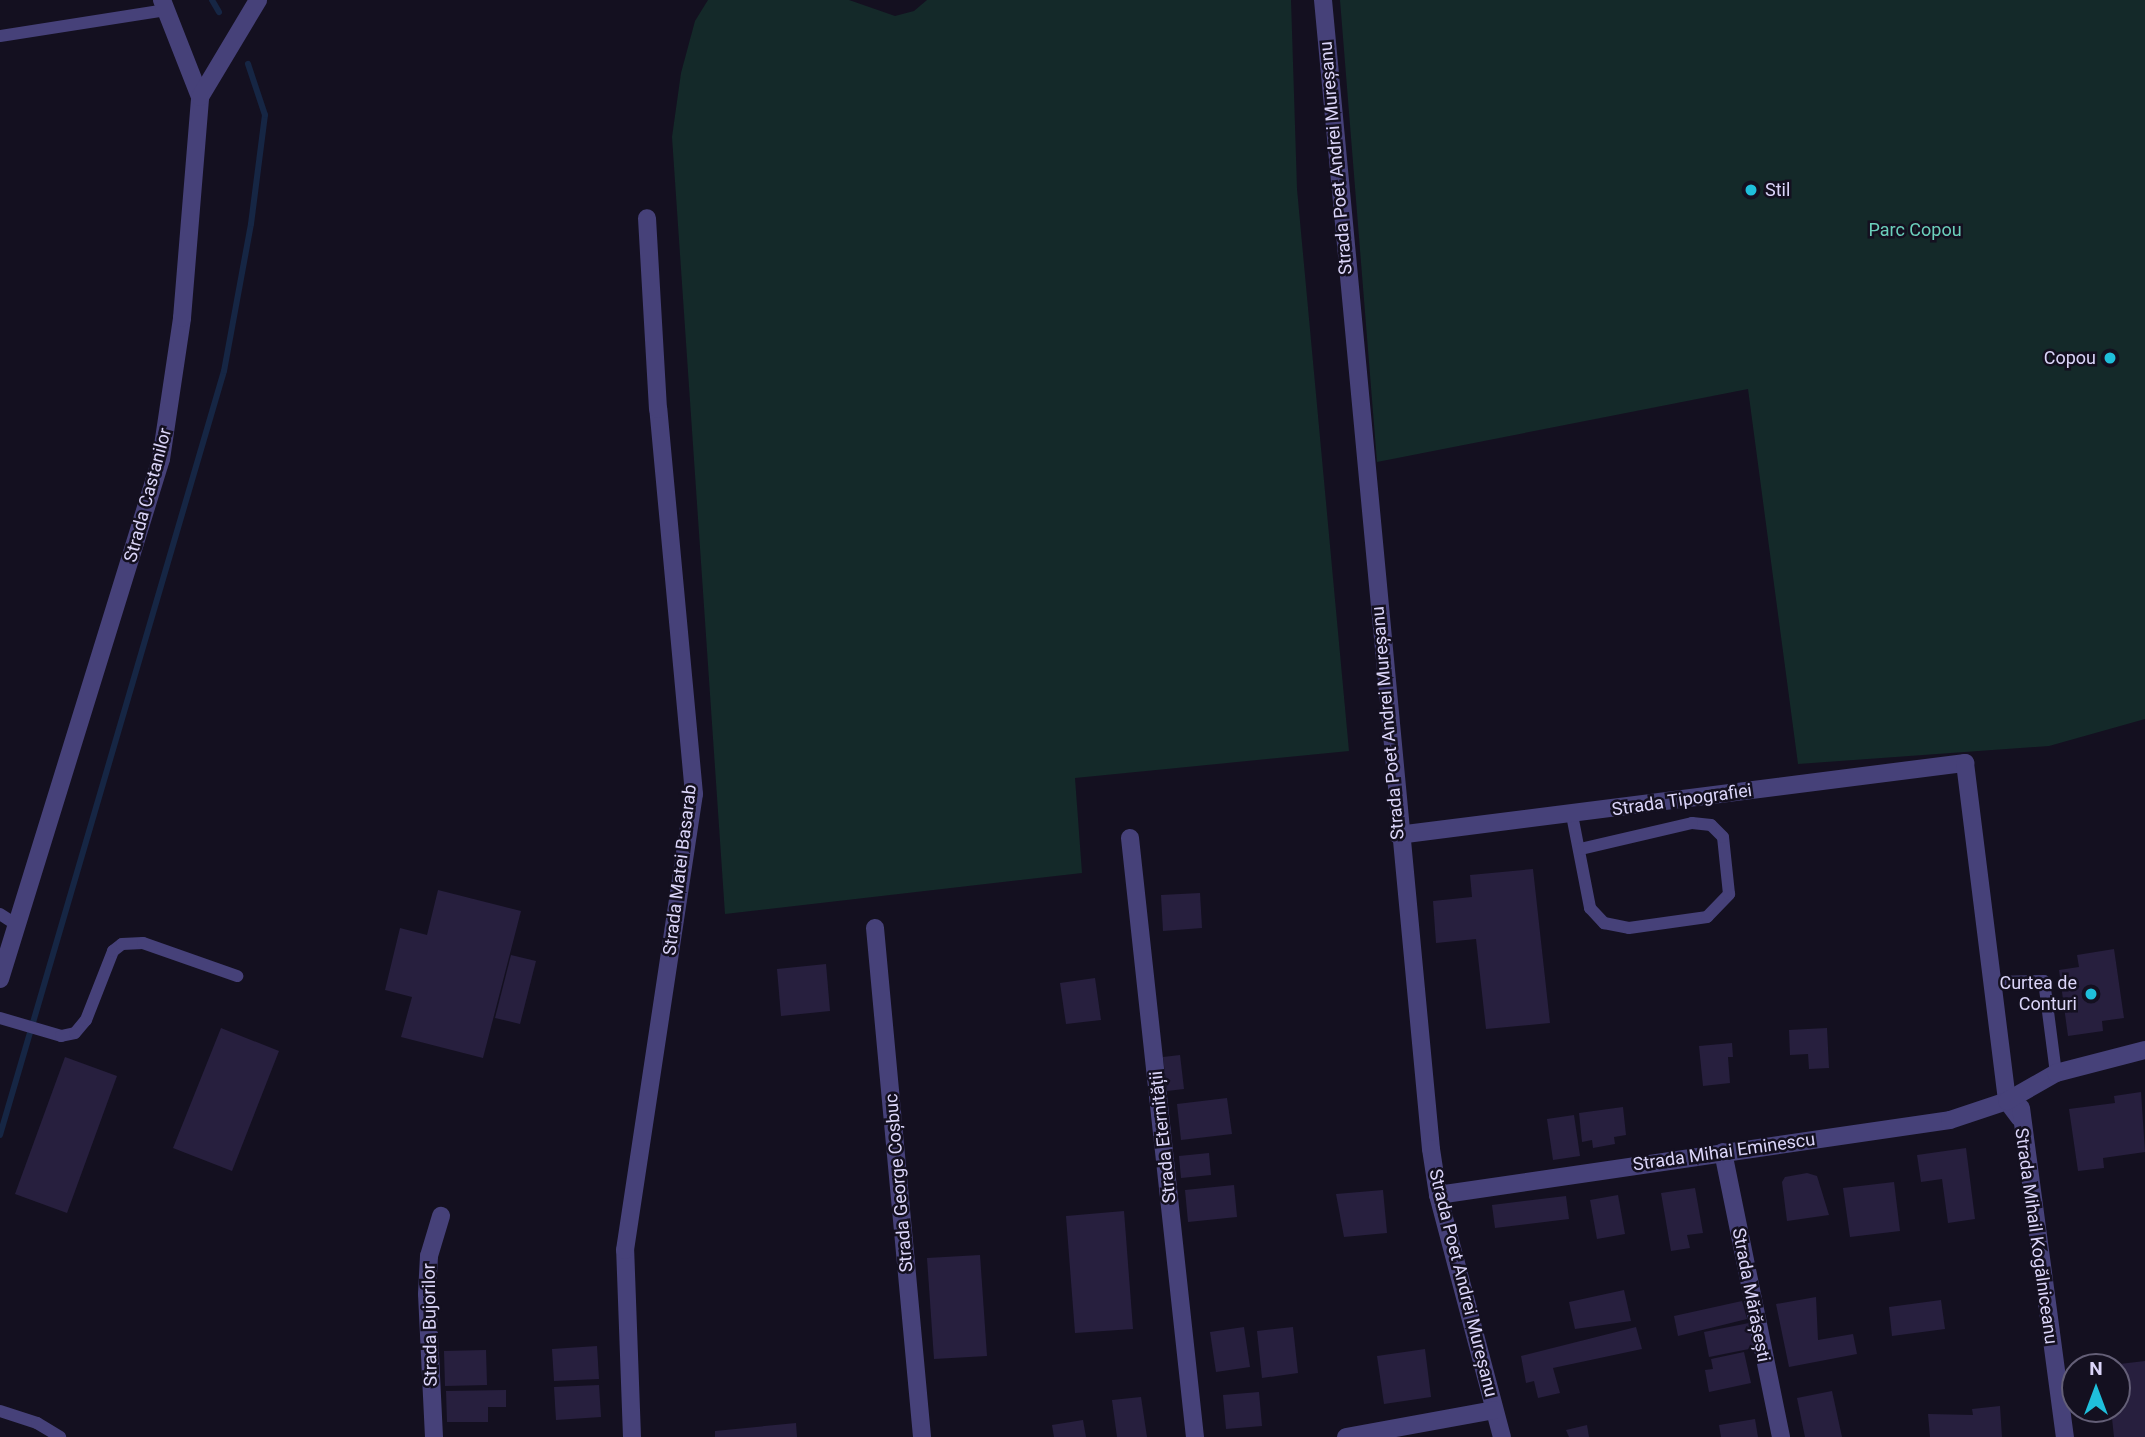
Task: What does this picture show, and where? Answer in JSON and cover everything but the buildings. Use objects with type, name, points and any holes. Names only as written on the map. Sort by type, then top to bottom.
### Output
[{"type":"street","points":[[200,97],[258,0]]},
{"type":"street","name":"Strada Poet Andrei Mureșanu","points":[[1323,0],[1398,835],[1438,1195],[1502,1437]]},
{"type":"street","name":"Strada Castanilor","points":[[0,979],[161,459],[182,318],[200,97],[164,5]]},
{"type":"street","name":"Strada Matei Basarab","points":[[632,1437],[625,1250],[694,794],[658,409],[647,218]]},
{"type":"street","name":"Strada Tipografiei","points":[[1398,835],[1965,763],[1995,982]]},
{"type":"street","name":"Strada Eternității","points":[[1130,838],[1195,1437]]},
{"type":"street","name":"Strada George Coșbuc","points":[[875,928],[922,1437]]},
{"type":"street","points":[[1995,982],[2015,1096]]},
{"type":"street","name":"Strada Mihai Eminescu","points":[[1438,1195],[1950,1120],[2015,1096],[2056,1073],[2145,1051]]},
{"type":"street","name":"Strada Mihail Kogălniceanu","points":[[2015,1096],[2065,1437]]},
{"type":"street","name":"Strada Mărășești","points":[[1723,1152],[1781,1437]]},
{"type":"street","name":"Strada Bujorilor","points":[[433,1437],[427,1294],[429,1256],[441,1216]]},
{"type":"street","points":[[1346,1437],[1494,1409]]},
{"type":"lane","points":[[0,36],[164,5]]},
{"type":"lane","points":[[1572,815],[1590,908],[1604,923],[1629,928],[1707,918],[1728,894],[1723,837],[1711,825],[1692,823],[1580,849]]},
{"type":"lane","points":[[0,914],[18,925]]},
{"type":"lane","points":[[0,1018],[61,1036],[75,1033],[86,1020],[113,951],[122,944],[143,943],[237,976]]},
{"type":"lane","points":[[1995,982],[2044,981],[2056,1073]]},
{"type":"lane","points":[[0,1411],[37,1423],[60,1437]]},
{"type":"green space","points":[[708,0],[849,0],[895,16],[914,11],[927,0],[1291,0],[1297,189],[1349,751],[1075,778],[1082,873],[725,914],[672,137],[681,73],[695,21]]},
{"type":"green space","name":"Parc Copou","points":[[1340,0],[2145,0],[2145,719],[2049,746],[1798,764],[1748,389],[1377,462]]},
{"type":"waterway","points":[[212,0],[219,12]]},
{"type":"waterway","points":[[0,1135],[224,371],[251,224],[265,115],[248,64]]},
{"type":"place","name":"Stil","points":[[1751,190]]},
{"type":"place","name":"Copou","points":[[2110,358]]},
{"type":"place","name":"Curtea de Conturi","points":[[2091,994]]}]
